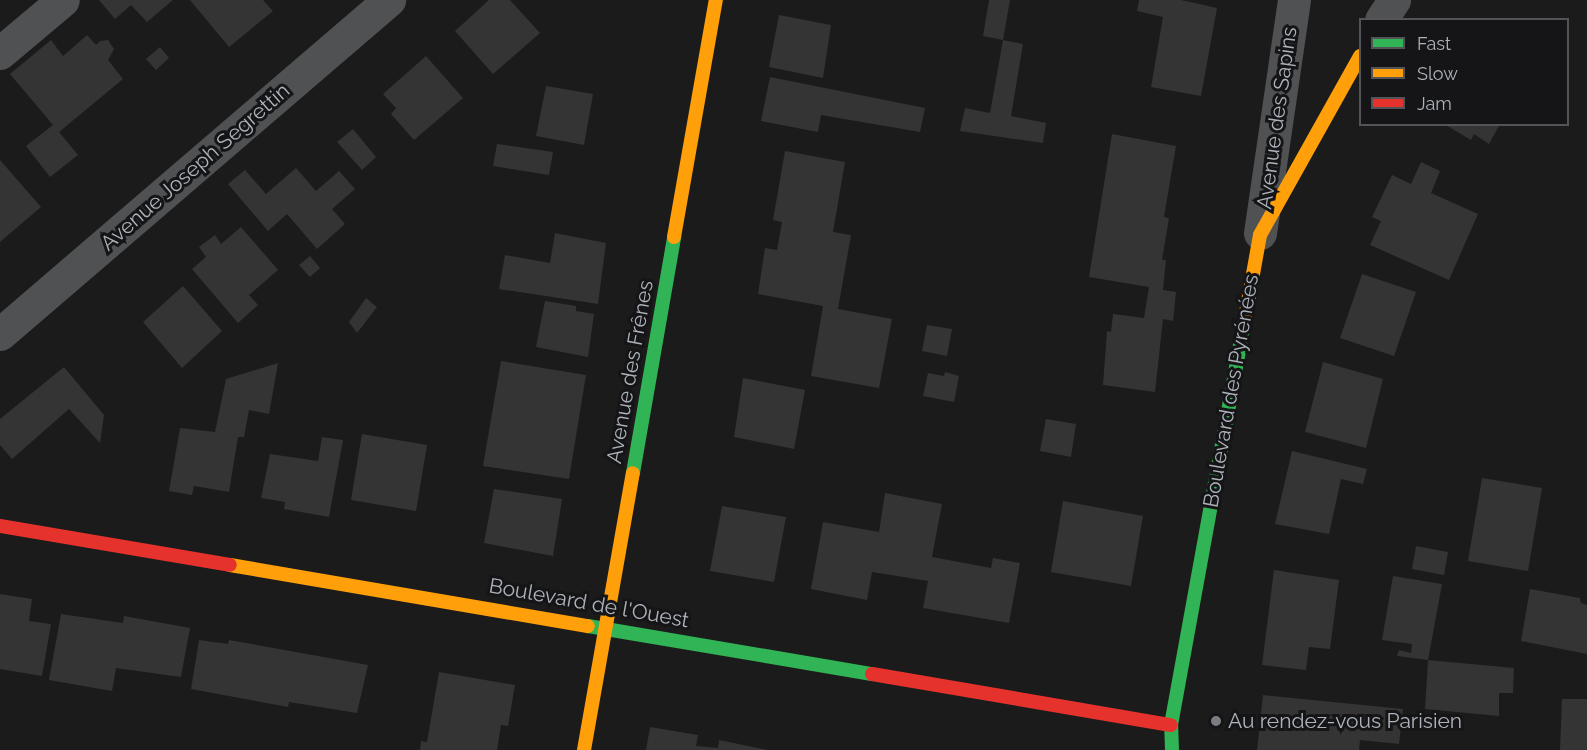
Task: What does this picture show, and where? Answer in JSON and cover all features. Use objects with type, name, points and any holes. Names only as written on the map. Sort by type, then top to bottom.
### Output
[{"type":"street","points":[[0,54],[63,0]]},
{"type":"street","name":"Avenue Joseph Segrettin","points":[[4,323],[389,0]]},
{"type":"street","name":"Avenue des Frênes","points":[[584,750],[716,0]]},
{"type":"street","name":"Avenue des Sapins","points":[[1260,235],[1294,0]]},
{"type":"street","points":[[1382,18],[1394,0]]},
{"type":"street","name":"Boulevard des Pyrénées","points":[[1172,750],[1171,725],[1260,235],[1359,58]]},
{"type":"street","name":"Boulevard de l'Ouest","points":[[0,526],[607,627],[1171,725]]},
{"type":"building","points":[[99,0],[173,0],[147,22],[131,5],[115,19]]},
{"type":"building","points":[[190,0],[263,0],[273,11],[229,47]]},
{"type":"building","points":[[489,0],[510,0],[540,33],[493,74],[455,31]]},
{"type":"building","points":[[989,0],[1010,0],[1003,40],[983,36]]},
{"type":"building","points":[[1139,0],[1181,0],[1217,8],[1201,96],[1151,87],[1163,17],[1137,11]]},
{"type":"building","points":[[779,15],[831,25],[823,78],[769,67]]},
{"type":"building","points":[[87,35],[96,45],[100,41],[108,40],[114,49],[108,60],[123,79],[59,132],[78,155],[50,177],[26,146],[53,125],[10,74],[51,40],[63,56]]},
{"type":"building","points":[[1003,40],[1023,44],[1011,116],[1046,123],[1043,143],[960,131],[965,108],[990,113]]},
{"type":"building","points":[[160,47],[169,58],[156,70],[146,59]]},
{"type":"building","points":[[426,56],[463,98],[414,140],[391,114],[396,108],[383,94]]},
{"type":"building","points":[[770,77],[925,108],[920,132],[821,115],[818,132],[761,121]]},
{"type":"building","points":[[546,86],[593,94],[584,145],[536,136]]},
{"type":"building","points":[[1447,126],[1499,126],[1489,144],[1474,134],[1471,140]]},
{"type":"building","points":[[353,129],[376,157],[362,170],[337,142]]},
{"type":"building","points":[[1112,134],[1176,146],[1164,217],[1169,218],[1162,260],[1166,260],[1163,290],[1176,292],[1173,321],[1163,319],[1155,392],[1103,385],[1107,331],[1111,332],[1113,314],[1144,318],[1149,287],[1089,277]]},
{"type":"building","points":[[497,144],[553,152],[549,175],[493,166]]},
{"type":"building","points":[[785,151],[845,162],[833,232],[851,235],[838,309],[892,319],[879,388],[811,376],[823,306],[758,294],[765,248],[777,250],[782,222],[773,220]]},
{"type":"building","points":[[0,160],[41,207],[0,242]]},
{"type":"building","points":[[1421,162],[1440,171],[1431,193],[1478,214],[1449,280],[1370,245],[1381,221],[1372,217],[1392,175],[1411,184]]},
{"type":"building","points":[[296,168],[316,191],[339,171],[355,189],[332,209],[345,224],[317,249],[287,214],[268,231],[228,184],[245,170],[266,194]]},
{"type":"building","points":[[241,227],[278,270],[249,295],[258,305],[238,323],[192,269],[206,257],[199,247],[215,235],[221,244]]},
{"type":"building","points":[[555,233],[606,243],[598,304],[499,289],[505,255],[550,263]]},
{"type":"building","points":[[310,256],[320,268],[310,277],[299,265]]},
{"type":"building","points":[[1362,274],[1416,292],[1394,356],[1340,338]]},
{"type":"building","points":[[183,286],[222,331],[182,368],[143,322]]},
{"type":"building","points":[[366,298],[377,307],[357,333],[349,322]]},
{"type":"building","points":[[545,301],[576,306],[576,311],[594,314],[588,357],[536,347]]},
{"type":"building","points":[[927,325],[952,329],[947,356],[922,351]]},
{"type":"building","points":[[501,361],[586,375],[569,479],[483,466]]},
{"type":"building","points":[[1323,362],[1383,379],[1366,448],[1305,432]]},
{"type":"building","points":[[278,363],[269,414],[249,410],[244,437],[238,437],[229,492],[194,486],[192,495],[169,491],[180,428],[215,432],[226,379]]},
{"type":"building","points":[[64,367],[104,415],[100,443],[69,409],[12,459],[0,445],[0,419]]},
{"type":"building","points":[[945,372],[959,376],[954,402],[923,396],[928,373],[944,376]]},
{"type":"building","points":[[743,378],[805,390],[794,449],[734,437]]},
{"type":"building","points":[[1046,419],[1076,424],[1071,457],[1040,451]]},
{"type":"building","points":[[362,434],[427,445],[416,511],[351,500]]},
{"type":"building","points":[[322,437],[343,440],[329,517],[284,509],[285,502],[261,498],[270,454],[318,461]]},
{"type":"building","points":[[1292,451],[1367,469],[1363,484],[1341,479],[1329,534],[1275,524]]},
{"type":"building","points":[[1482,478],[1542,488],[1528,571],[1468,561]]},
{"type":"building","points":[[494,489],[562,499],[553,556],[484,543]]},
{"type":"building","points":[[885,493],[942,504],[932,557],[991,568],[993,558],[1020,563],[1009,623],[923,608],[928,581],[872,572],[867,600],[811,589],[823,522],[879,532]]},
{"type":"building","points":[[1063,501],[1143,516],[1131,586],[1051,572]]},
{"type":"building","points":[[722,506],[786,517],[774,582],[710,571]]},
{"type":"building","points":[[1416,546],[1448,552],[1444,575],[1412,569]]},
{"type":"building","points":[[1274,570],[1339,580],[1330,649],[1309,647],[1306,670],[1262,665]]},
{"type":"building","points":[[1393,576],[1442,584],[1428,660],[1397,656],[1399,650],[1411,653],[1412,644],[1382,640]]},
{"type":"building","points":[[1530,589],[1580,598],[1581,603],[1587,605],[1587,654],[1521,641]]},
{"type":"building","points":[[0,594],[32,599],[29,621],[51,624],[42,676],[0,669]]},
{"type":"building","points":[[61,614],[123,623],[124,616],[190,628],[181,677],[116,668],[112,691],[49,680]]},
{"type":"building","points":[[199,640],[228,644],[229,640],[368,665],[357,713],[289,702],[288,707],[191,689]]},
{"type":"building","points":[[1428,660],[1514,668],[1513,693],[1499,693],[1499,716],[1425,709]]},
{"type":"building","points":[[439,672],[515,685],[508,726],[501,725],[497,750],[420,750],[421,741],[427,742]]},
{"type":"building","points":[[1263,695],[1403,709],[1399,744],[1360,740],[1359,750],[1257,750]]},
{"type":"building","points":[[1562,699],[1587,699],[1587,750],[1560,750]]},
{"type":"building","points":[[650,727],[698,735],[696,746],[718,748],[719,740],[768,750],[646,750]]},
{"type":"traffic: fast","points":[[633,473],[674,237]]},
{"type":"traffic: fast","points":[[1172,750],[1171,725],[1244,324]]},
{"type":"traffic: fast","points":[[588,626],[872,674]]},
{"type":"traffic: slow","points":[[674,237],[716,0]]},
{"type":"traffic: slow","points":[[1244,324],[1260,235],[1359,58]]},
{"type":"traffic: slow","points":[[584,750],[633,473]]},
{"type":"traffic: slow","points":[[230,565],[588,626]]},
{"type":"traffic: jam","points":[[0,526],[230,565]]},
{"type":"traffic: jam","points":[[872,674],[1171,725]]},
{"type":"place","name":"Au rendez-vous Parisien","points":[[1216,721]]}]
